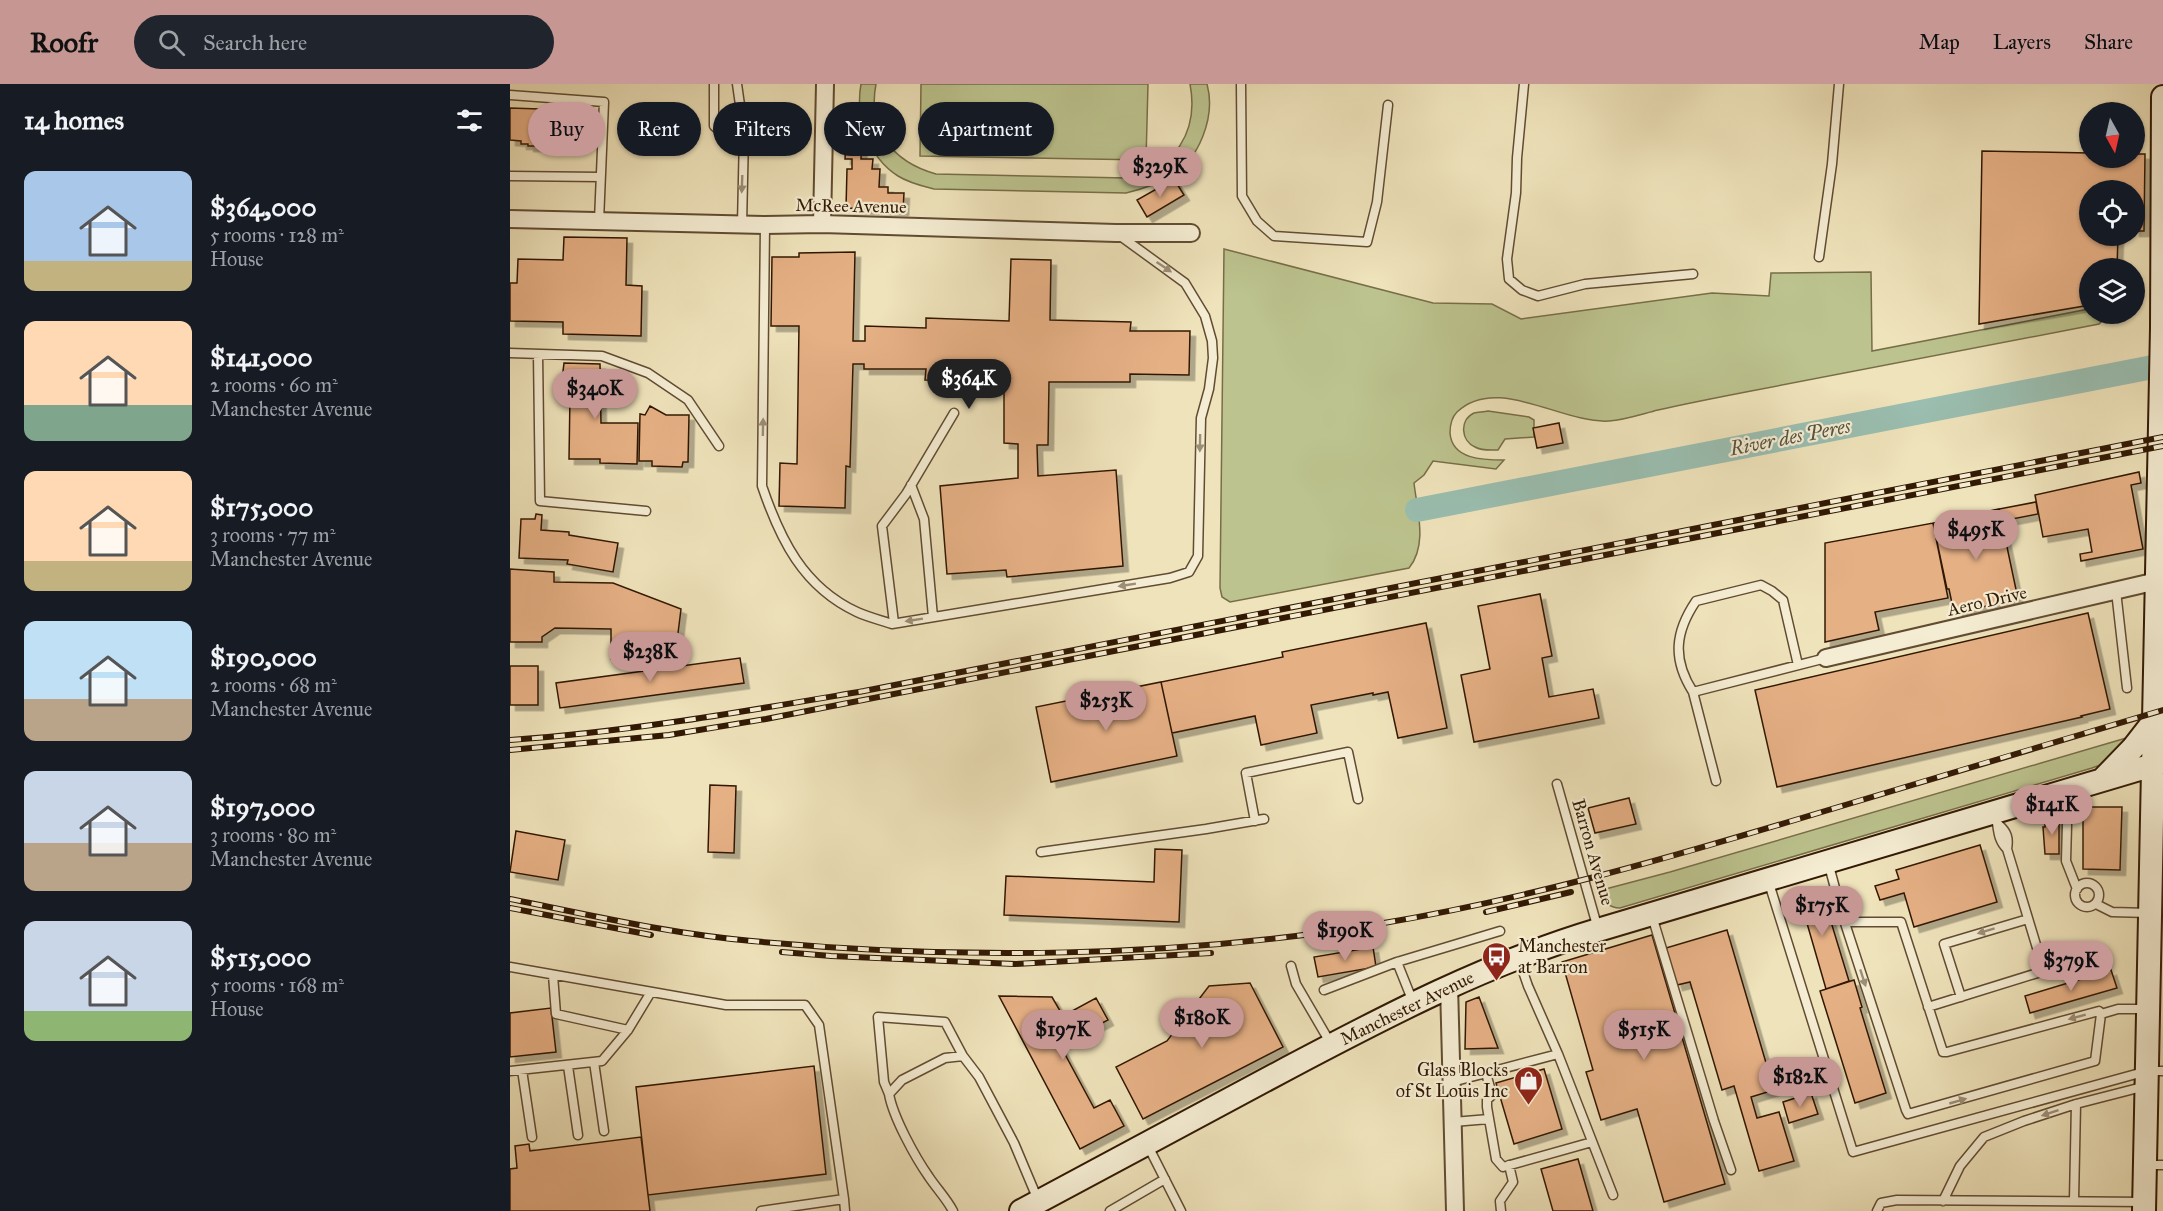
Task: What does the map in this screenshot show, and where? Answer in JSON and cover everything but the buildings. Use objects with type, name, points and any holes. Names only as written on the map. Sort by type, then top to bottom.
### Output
[{"type":"main road","points":[[2144,1207],[2154,1165],[2148,1009],[2157,828],[2157,581],[2160,557],[2163,100]]},
{"type":"main road","points":[[2102,780],[2133,748],[2157,718]]},
{"type":"main road","name":"Manchester Avenue","points":[[1034,1208],[1146,1143],[1331,1045],[1449,985],[1518,956],[1828,862],[1997,819],[2102,780],[2158,764]]},
{"type":"street","points":[[822,224],[825,84]]},
{"type":"street","name":"McRee Avenue","points":[[510,219],[742,225],[822,224],[1116,233],[1191,232]]},
{"type":"street","name":"Aero Drive","points":[[1826,658],[2157,581]]},
{"type":"street","points":[[1449,985],[1455,1211]]},
{"type":"lane","points":[[714,84],[714,102]]},
{"type":"lane","points":[[737,84],[740,102]]},
{"type":"lane","points":[[1240,84],[1242,196],[1257,221],[1274,236],[1367,242],[1377,202],[1388,105]]},
{"type":"lane","points":[[1524,84],[1516,194],[1507,259],[1509,279],[1522,290],[1538,296],[1585,284],[1693,274]]},
{"type":"lane","points":[[1819,256],[1832,164],[1839,84]]},
{"type":"lane","points":[[510,95],[604,102],[599,221]]},
{"type":"lane","points":[[742,225],[744,156]]},
{"type":"lane","points":[[510,176],[600,177]]},
{"type":"lane","points":[[765,225],[762,486],[775,524],[806,573],[830,596],[857,612],[894,623],[1170,578],[1189,572],[1198,556],[1201,418],[1209,389],[1213,358],[1208,324],[1185,283],[1116,233]]},
{"type":"lane","points":[[510,353],[602,356],[648,373],[688,400],[718,446]]},
{"type":"lane","points":[[538,354],[540,501],[646,511]]},
{"type":"lane","points":[[894,623],[882,526],[911,485],[954,413]]},
{"type":"lane","points":[[911,485],[924,519],[933,617]]},
{"type":"lane","points":[[1716,781],[1693,692],[1683,677],[1679,660],[1678,641],[1685,617],[1696,601],[1761,585],[1772,591],[1783,600],[1798,665]]},
{"type":"lane","points":[[2116,591],[2127,688]]},
{"type":"lane","points":[[1693,692],[1826,658]]},
{"type":"lane","points":[[1041,852],[1259,820],[1246,773],[1348,752],[1359,799]]},
{"type":"lane","name":"Barron Avenue","points":[[1557,784],[1598,930]]},
{"type":"lane","points":[[1997,819],[2000,843],[2007,849],[2044,971]]},
{"type":"lane","points":[[2067,825],[2066,861],[2077,889],[2076,897],[2079,903],[2089,907],[2096,903],[2099,896],[2094,886],[2083,884],[2077,889]]},
{"type":"lane","points":[[1828,862],[1845,922],[1908,1114],[2095,1061],[2101,1014]]},
{"type":"lane","points":[[1768,880],[1853,1152],[2152,1076]]},
{"type":"lane","points":[[2096,903],[2112,912],[2154,899]]},
{"type":"lane","points":[[1652,914],[1714,1122],[1731,1170]]},
{"type":"lane","points":[[1961,997],[1944,944],[2028,919]]},
{"type":"lane","points":[[1845,922],[1901,921],[1941,1048],[1947,1052],[2099,1011],[2101,1014],[2118,1009],[2148,1009]]},
{"type":"lane","points":[[1324,990],[1396,962],[1500,930]]},
{"type":"lane","points":[[1928,1007],[2105,953]]},
{"type":"lane","points":[[1518,956],[1528,987],[1558,1054],[1612,1196]]},
{"type":"lane","points":[[1396,962],[1413,1003]]},
{"type":"lane","points":[[1291,966],[1296,984],[1331,1045]]},
{"type":"lane","points":[[510,967],[726,1005],[804,1005],[819,1025],[845,1211]]},
{"type":"lane","points":[[553,975],[556,1014],[628,1030]]},
{"type":"lane","points":[[510,1071],[602,1061],[628,1030],[651,992]]},
{"type":"lane","points":[[953,1211],[946,1197],[929,1178],[892,1111],[884,1082],[878,1017],[945,1022],[963,1056],[979,1077],[1014,1143],[1034,1208]]},
{"type":"lane","points":[[1452,1082],[1558,1054]]},
{"type":"lane","points":[[889,1094],[902,1080],[945,1058],[963,1056]]},
{"type":"lane","points":[[594,1062],[604,1131]]},
{"type":"lane","points":[[568,1066],[578,1134]]},
{"type":"lane","points":[[522,1070],[532,1137]]},
{"type":"lane","points":[[1486,1073],[1492,1095],[1487,1100],[1488,1119],[1496,1160],[1503,1167],[1592,1142]]},
{"type":"lane","points":[[1943,1201],[1960,1166],[1984,1137],[2152,1076]]},
{"type":"lane","points":[[2074,1200],[2076,1104]]},
{"type":"lane","points":[[1453,1122],[1488,1119]]},
{"type":"lane","points":[[1146,1143],[1181,1211]]},
{"type":"lane","points":[[1501,1211],[1500,1201],[1513,1182],[1509,1165]]},
{"type":"lane","points":[[1110,1211],[1165,1179]]},
{"type":"lane","points":[[761,1211],[809,1208],[844,1199]]},
{"type":"lane","points":[[1877,1211],[1881,1203],[1897,1200],[2074,1200],[2144,1207]]},
{"type":"green space","points":[[861,84],[876,84],[874,102],[860,102]]},
{"type":"green space","points":[[921,84],[1148,84],[1146,160],[920,156],[1054,156],[1054,102],[921,102]]},
{"type":"green space","points":[[1190,84],[1207,84],[1209,110],[1207,123],[1197,149],[1189,160],[1170,177],[1154,185],[1126,193],[934,189],[898,176],[878,156],[901,156],[921,169],[936,174],[1127,178],[1144,174],[1158,167],[1180,146],[1191,117]]},
{"type":"green space","points":[[1224,249],[1433,303],[1492,304],[1521,319],[1712,293],[1769,296],[1771,273],[1871,272],[1872,351],[2079,311],[2079,324],[2099,324],[1609,421],[1571,416],[1510,399],[1491,398],[1473,402],[1454,416],[1450,430],[1452,442],[1456,449],[1470,457],[1504,460],[1496,469],[1433,461],[1424,475],[1414,483],[1420,538],[1415,559],[1409,568],[1230,602],[1222,597],[1220,588]]},
{"type":"green space","points":[[1488,411],[1529,417],[1534,420],[1534,437],[1505,439],[1498,450],[1483,450],[1475,447],[1467,440],[1464,425],[1469,416],[1474,413]]},
{"type":"green space","points":[[2133,736],[2106,763],[2092,768],[1620,908],[1609,905],[1598,891],[1670,872]]},
{"type":"waterway","name":"River des Peres","points":[[1417,510],[2163,365]]},
{"type":"railway","points":[[510,740],[643,726],[864,691],[2163,437]]},
{"type":"railway","points":[[510,750],[669,735],[766,719],[2163,446]]},
{"type":"railway","points":[[510,899],[691,934],[829,947],[986,953],[1066,952],[1224,944],[1378,924],[1540,891],[1752,833],[2163,710]]},
{"type":"railway","points":[[1486,912],[1571,892]]},
{"type":"railway","points":[[510,908],[651,935]]},
{"type":"railway","points":[[782,952],[1015,964],[1211,953]]},
{"type":"place","name":"Manchester at Barron","points":[[1497,982]]},
{"type":"place","name":"Glass Blocks of St Louis Inc","points":[[1529,1106]]}]
